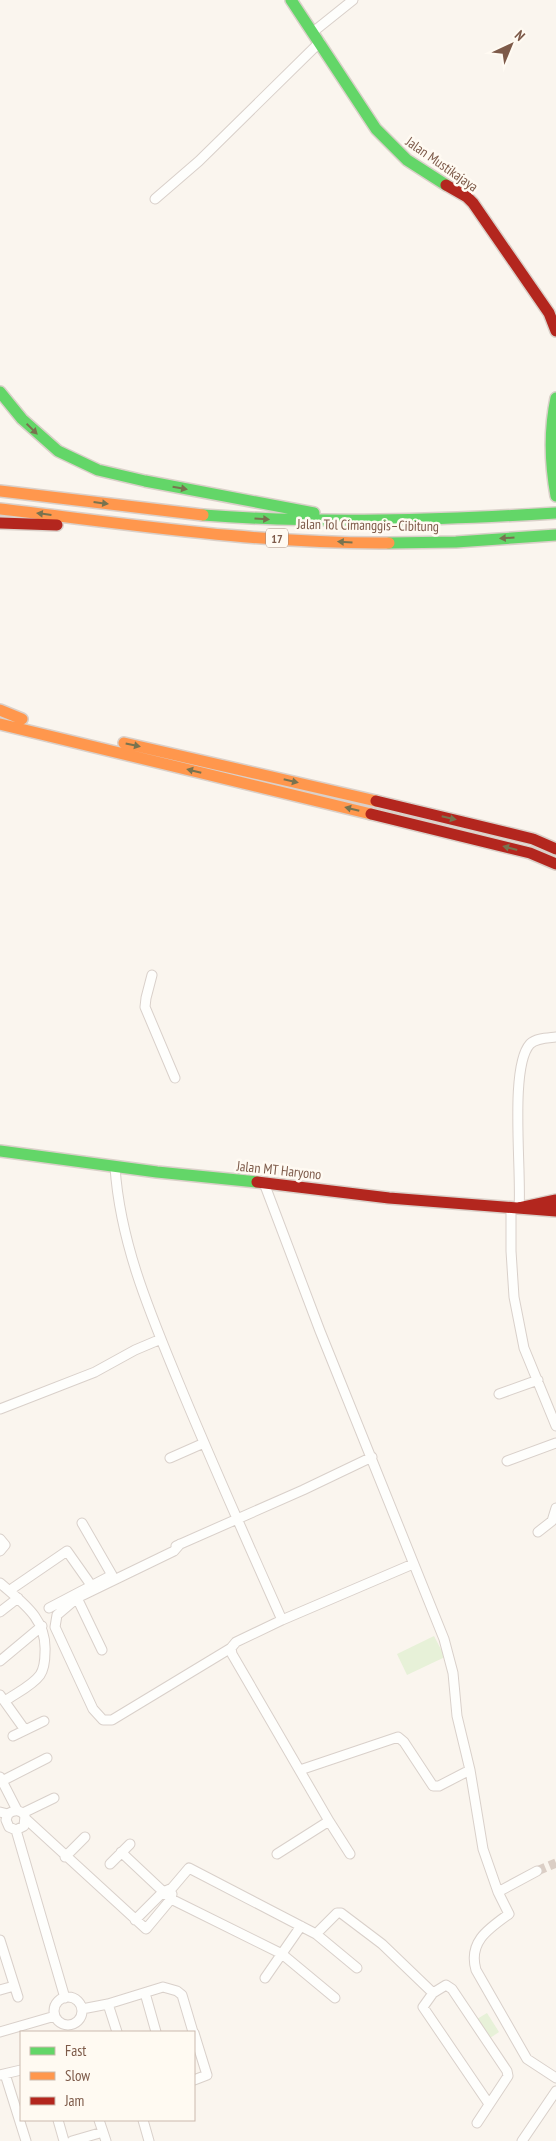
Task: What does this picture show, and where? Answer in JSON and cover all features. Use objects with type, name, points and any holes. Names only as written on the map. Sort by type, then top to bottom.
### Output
[{"type":"main road","name":"Jalan Mustikajaya","points":[[290,0],[320,42],[358,105],[398,153],[421,171],[473,203],[549,313],[556,331]]},
{"type":"main road","points":[[0,392],[22,419],[58,451],[98,470],[356,522]]},
{"type":"main road","points":[[556,398],[552,418],[550,450],[556,496]]},
{"type":"main road","name":"Jalan Tol Cimanggis–Cibitung","points":[[0,491],[262,519],[356,522],[556,514]]},
{"type":"main road","name":"Jalan Tol Cimanggis–Cibitung","points":[[0,509],[185,530],[356,543],[465,542],[556,535]]},
{"type":"main road","points":[[0,523],[185,530]]},
{"type":"main road","points":[[0,710],[22,719]]},
{"type":"main road","points":[[0,714],[491,828],[533,839],[556,849]]},
{"type":"main road","points":[[0,724],[484,841],[530,853],[556,864]]},
{"type":"main road","points":[[0,731],[62,739]]},
{"type":"main road","name":"Jalan MT Haryono","points":[[0,1151],[115,1167],[408,1200],[556,1212]]},
{"type":"main road","points":[[515,1208],[556,1200]]},
{"type":"street","points":[[313,32],[353,0]]},
{"type":"street","points":[[154,199],[199,161],[320,42]]},
{"type":"street","points":[[152,975],[146,998],[146,1007],[175,1078]]},
{"type":"street","points":[[556,1037],[531,1043],[521,1065],[515,1208],[511,1250],[514,1297],[524,1348],[556,1426]]},
{"type":"street","points":[[115,1167],[119,1210],[137,1278],[204,1443],[282,1620]]},
{"type":"street","points":[[264,1183],[320,1331],[435,1616],[453,1673],[457,1716],[470,1770],[483,1849],[498,1892],[509,1914],[491,1928],[477,1944],[474,1957],[476,1970],[528,2059],[556,2078]]},
{"type":"street","points":[[0,1409],[95,1372],[135,1350],[161,1339]]},
{"type":"street","points":[[499,1394],[538,1380]]},
{"type":"street","points":[[170,1458],[204,1443]]},
{"type":"street","points":[[507,1461],[556,1443]]},
{"type":"street","points":[[49,1608],[91,1584],[237,1520],[372,1457]]},
{"type":"street","points":[[538,1532],[552,1521],[556,1508]]},
{"type":"street","points":[[82,1523],[112,1575]]},
{"type":"street","points":[[0,1539],[5,1545],[0,1551]]},
{"type":"street","points":[[180,1544],[174,1551],[77,1598],[57,1615],[55,1627],[93,1709],[103,1720],[112,1720],[231,1648],[236,1642],[282,1620],[413,1564]]},
{"type":"street","points":[[13,1588],[67,1551],[91,1584]]},
{"type":"street","points":[[0,1584],[18,1598],[42,1626],[46,1648],[42,1671],[35,1680],[2,1698],[25,1730]]},
{"type":"street","points":[[0,1612],[18,1598]]},
{"type":"street","points":[[77,1598],[102,1650]]},
{"type":"street","points":[[0,1661],[42,1626]]},
{"type":"street","points":[[231,1648],[232,1654],[328,1821],[350,1854]]},
{"type":"street","points":[[13,1736],[44,1721]]},
{"type":"street","points":[[300,1770],[398,1737],[404,1742],[433,1786],[439,1786],[470,1770]]},
{"type":"street","points":[[47,1758],[1,1779],[22,1814],[65,1857],[144,1928],[148,1929],[171,1899]]},
{"type":"street","points":[[22,1814],[24,1826],[16,1830],[9,1827],[4,1815],[22,1814],[54,1798]]},
{"type":"street","points":[[277,1854],[328,1821]]},
{"type":"street","points":[[16,1830],[65,1998]]},
{"type":"street","points":[[65,1857],[85,1837]]},
{"type":"street","points":[[110,1864],[130,1844]]},
{"type":"street","points":[[121,1852],[168,1890],[171,1899],[282,1954],[335,1998]]},
{"type":"street","points":[[135,1920],[189,1868],[316,1934],[357,1968]]},
{"type":"street","points":[[498,1892],[536,1872]]},
{"type":"street","points":[[316,1934],[337,1913],[341,1913],[382,1944],[433,1993]]},
{"type":"street","points":[[265,1978],[301,1926]]},
{"type":"street","points":[[0,1940],[1,1950],[18,1998]]},
{"type":"street","points":[[477,2123],[508,2076],[508,2071],[452,1989],[446,1985],[433,1993],[423,2007],[424,2011],[489,2104]]},
{"type":"street","points":[[0,1990],[14,1986]]},
{"type":"street","points":[[82,2009],[108,2004],[163,1987],[177,1990],[182,1995],[193,2031]]},
{"type":"street","points":[[145,1993],[156,2031]]},
{"type":"street","points":[[65,1998],[77,2000],[82,2009],[81,2018],[72,2029],[63,2025],[55,2016],[56,2005],[65,1998]]},
{"type":"street","points":[[108,2004],[117,2031]]},
{"type":"street","points":[[0,2032],[55,2016]]},
{"type":"street","points":[[195,2036],[207,2075],[195,2080]]},
{"type":"street","points":[[20,2070],[2,2075],[26,2141]]},
{"type":"street","points":[[522,2141],[556,2091]]},
{"type":"street","points":[[58,2121],[64,2141]]},
{"type":"street","points":[[99,2121],[106,2141]]},
{"type":"street","points":[[143,2121],[149,2141]]},
{"type":"street","points":[[72,2141],[102,2132]]},
{"type":"green space","points":[[434,1636],[445,1657],[407,1675],[397,1654]]},
{"type":"green space","points":[[487,2013],[499,2032],[490,2038],[477,2019]]},
{"type":"tunnel","points":[[537,1871],[556,1863]]},
{"type":"traffic: fast","points":[[291,0],[376,129],[407,160],[446,185]]},
{"type":"traffic: fast","points":[[0,392],[22,419],[58,451],[98,470],[145,481],[314,513]]},
{"type":"traffic: fast","points":[[556,398],[551,447],[556,496]]},
{"type":"traffic: fast","points":[[203,515],[247,518],[380,520],[556,513]]},
{"type":"traffic: fast","points":[[389,543],[456,542],[556,535]]},
{"type":"traffic: fast","points":[[0,1151],[157,1172],[257,1182]]},
{"type":"traffic: slow","points":[[0,491],[203,515]]},
{"type":"traffic: slow","points":[[0,509],[243,537],[389,543]]},
{"type":"traffic: slow","points":[[0,710],[22,719]]},
{"type":"traffic: slow","points":[[0,724],[371,814]]},
{"type":"traffic: slow","points":[[124,743],[376,801]]},
{"type":"traffic: jam","points":[[446,185],[467,197],[473,203],[549,313],[556,331]]},
{"type":"traffic: jam","points":[[0,523],[57,525]]},
{"type":"traffic: jam","points":[[376,801],[533,839],[556,849]]},
{"type":"traffic: jam","points":[[371,814],[530,853],[556,864]]},
{"type":"traffic: jam","points":[[257,1182],[389,1198],[556,1211]]},
{"type":"traffic: jam","points":[[519,1208],[556,1200]]}]
